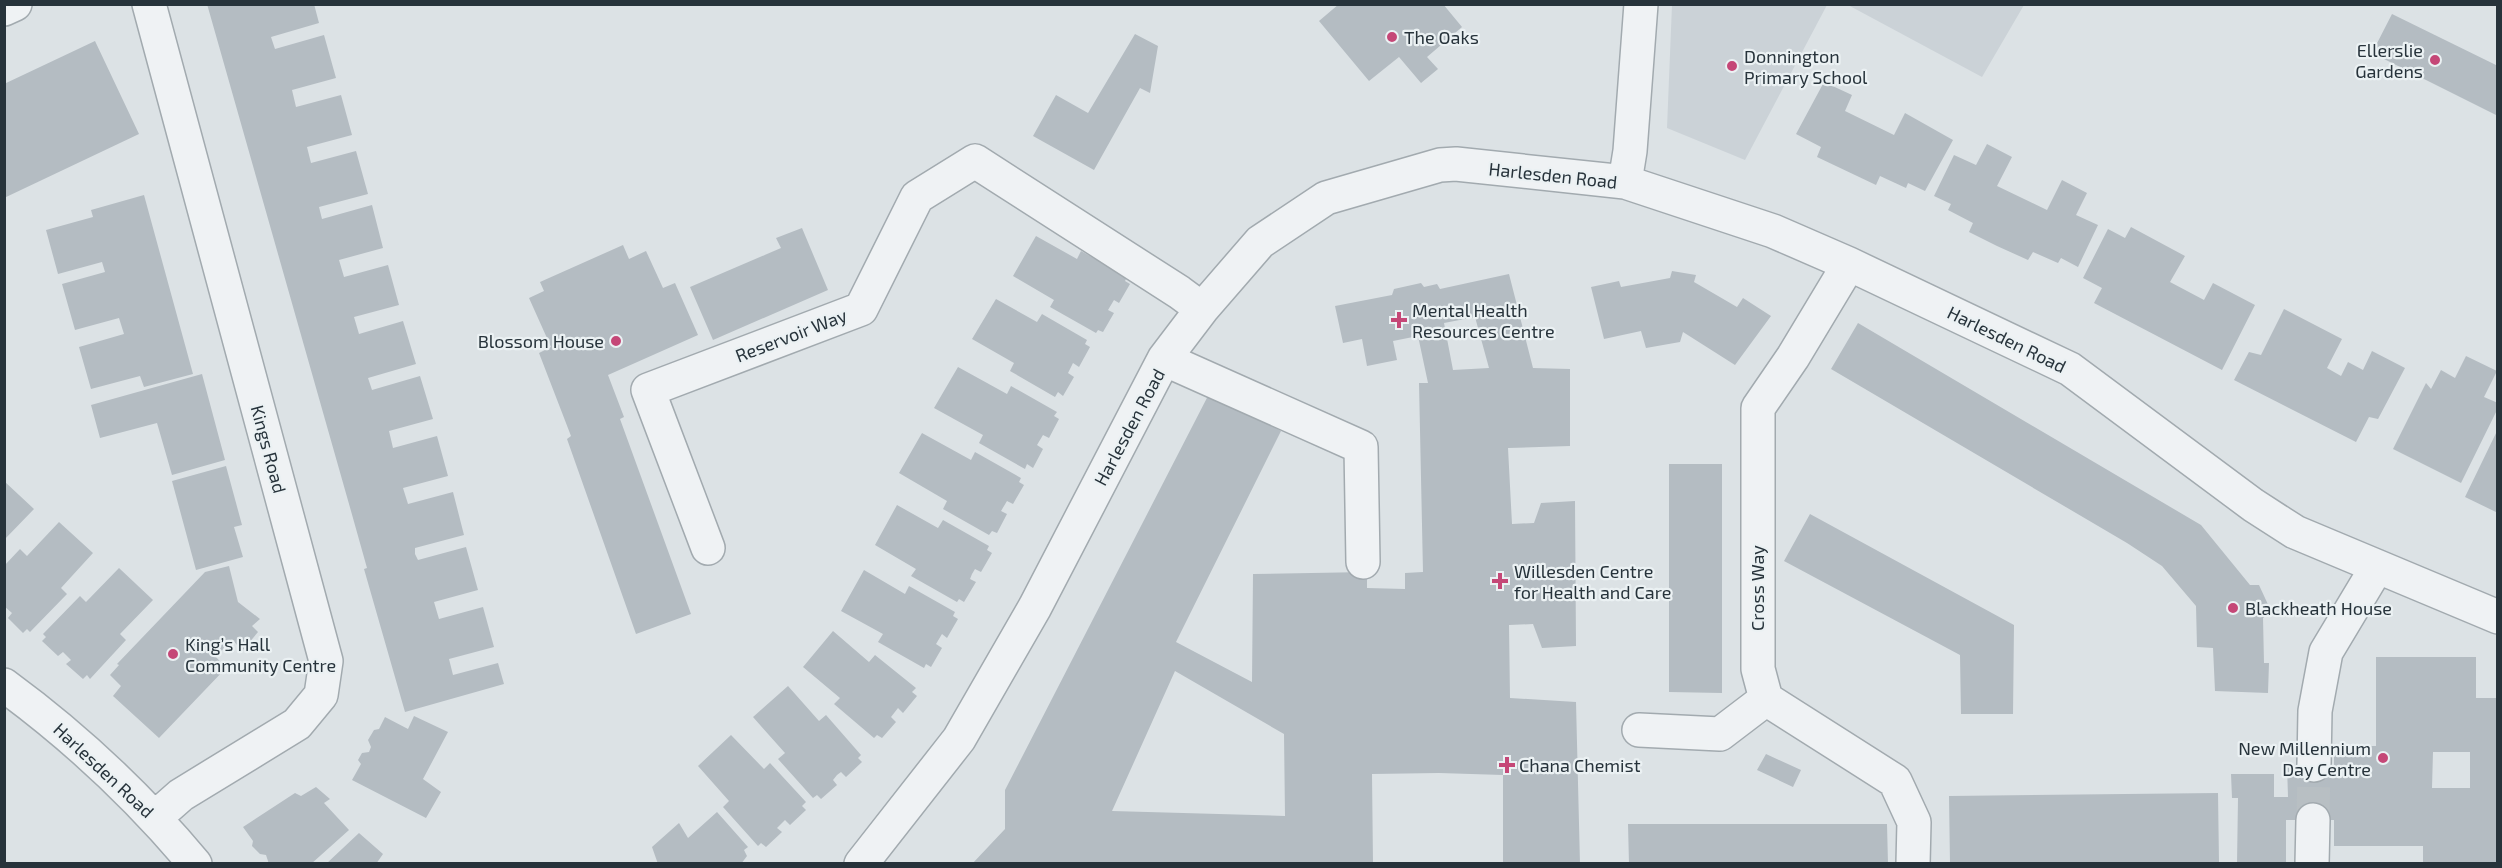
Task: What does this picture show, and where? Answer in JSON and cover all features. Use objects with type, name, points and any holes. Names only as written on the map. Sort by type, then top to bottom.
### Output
[{"type":"street","points":[[4,9],[15,4]]},
{"type":"street","name":"Kings Road","points":[[149,4],[326,661],[321,695],[297,724],[181,795],[156,817]]},
{"type":"street","points":[[1625,182],[1630,151],[1641,4]]},
{"type":"street","name":"Reservoir Way","points":[[708,548],[648,390],[861,309],[917,197],[975,160],[1202,309]]},
{"type":"street","name":"Harlesden Road","points":[[861,864],[959,739],[1035,606],[1164,359],[1202,309],[1260,242],[1326,198],[1440,165],[1456,164],[1625,182],[1773,231],[1849,264],[2070,369],[2253,505],[2295,532],[2498,617]]},
{"type":"street","name":"Cross Way","points":[[1766,699],[1758,669],[1758,408],[1793,357],[1849,264]]},
{"type":"street","points":[[1164,359],[1361,447],[1363,562]]},
{"type":"street","points":[[2314,765],[2315,711],[2326,652],[2377,567]]},
{"type":"street","name":"Harlesden Road","points":[[4,685],[90,753],[156,817],[195,864]]},
{"type":"street","points":[[1638,730],[1720,734],[1766,699],[1895,781],[1914,822],[1913,864]]},
{"type":"street","points":[[2312,864],[2313,820]]},
{"type":"shaded area","name":"Donnington Primary School","points":[[2024,4],[1982,77],[1848,5]]},
{"type":"shaded area","name":"Donnington Primary School","points":[[1672,5],[1827,5],[1745,160],[1667,128]]},
{"type":"building","points":[[207,4],[314,4],[319,23],[271,37],[275,49],[324,35],[336,78],[292,90],[296,107],[341,95],[352,135],[307,147],[311,163],[356,151],[368,194],[319,207],[322,219],[372,205],[383,248],[339,260],[344,277],[388,265],[399,305],[354,317],[359,334],[403,321],[416,364],[368,378],[372,390],[420,376],[433,419],[389,431],[393,448],[437,436],[448,476],[403,488],[408,504],[453,492],[464,535],[415,548],[415,554],[418,560],[466,547],[478,590],[434,602],[439,619],[483,607],[494,647],[449,659],[453,675],[498,663],[504,684],[405,712],[364,569],[367,568]]},
{"type":"building","name":"The Oaks","points":[[1339,4],[1443,4],[1462,27],[1427,57],[1438,69],[1421,83],[1399,57],[1369,81],[1319,21]]},
{"type":"building","name":"Ellerslie Gardens","points":[[2392,14],[2498,66],[2498,116],[2372,53]]},
{"type":"building","points":[[1135,34],[1158,46],[1150,93],[1140,88],[1094,170],[1033,136],[1056,95],[1088,113]]},
{"type":"building","points":[[95,41],[139,134],[4,198],[4,84]]},
{"type":"building","points":[[1824,82],[1852,95],[1845,111],[1894,135],[1905,113],[1953,140],[1925,191],[1908,183],[1906,188],[1880,176],[1876,185],[1817,157],[1821,147],[1796,134]]},
{"type":"building","points":[[1987,144],[2012,157],[1997,186],[2047,210],[2062,180],[2087,193],[2076,215],[2098,225],[2078,267],[2061,258],[2058,263],[2033,252],[2028,260],[1997,246],[1969,232],[1973,223],[1948,210],[1951,204],[1934,196],[1954,155],[1976,165]]},
{"type":"building","points":[[144,195],[193,374],[144,387],[140,376],[91,389],[79,347],[124,334],[119,318],[75,330],[62,284],[105,272],[102,262],[58,274],[46,230],[93,217],[91,210]]},
{"type":"building","points":[[2131,227],[2185,256],[2170,282],[2204,300],[2213,283],[2255,305],[2222,370],[2094,303],[2102,288],[2083,278],[2108,229],[2125,238]]},
{"type":"building","points":[[802,228],[828,290],[713,340],[690,287],[781,248],[776,238]]},
{"type":"building","points":[[1036,236],[1077,259],[1081,251],[1127,277],[1125,281],[1130,284],[1119,303],[1114,300],[1108,310],[1114,313],[1103,332],[1098,330],[1096,333],[1050,307],[1054,300],[1013,276]]},
{"type":"building","points":[[623,245],[629,259],[646,251],[663,288],[675,283],[698,335],[608,375],[624,417],[620,419],[691,614],[636,634],[567,439],[571,436],[539,353],[551,347],[529,298],[544,291],[540,282]]},
{"type":"building","points":[[1672,271],[1696,275],[1694,282],[1737,307],[1743,298],[1771,316],[1735,365],[1683,332],[1680,342],[1646,348],[1641,331],[1604,339],[1591,287],[1619,281],[1621,287],[1670,278]]},
{"type":"building","name":"Willesden Centre for Health and Care","points":[[1509,274],[1533,368],[1570,369],[1570,446],[1508,448],[1512,524],[1534,523],[1541,503],[1575,501],[1576,646],[1542,648],[1533,624],[1509,625],[1510,698],[1576,702],[1580,864],[1503,864],[1503,775],[1439,773],[1372,774],[1373,864],[972,864],[1005,829],[1005,790],[1210,392],[1281,431],[1176,642],[1252,682],[1253,574],[1367,572],[1367,588],[1405,589],[1405,573],[1423,572],[1419,383],[1428,383],[1418,336],[1393,341],[1397,360],[1367,366],[1362,339],[1343,343],[1335,306],[1392,295],[1394,289],[1421,283],[1424,287],[1437,284],[1440,289]],"holes":[[[1475,317],[1489,368],[1453,370],[1444,323]],[[1175,671],[1284,734],[1285,816],[1112,811]]]},
{"type":"building","points":[[996,299],[1037,322],[1042,314],[1087,340],[1085,344],[1090,347],[1079,367],[1073,363],[1068,373],[1074,377],[1063,396],[1058,392],[1055,397],[1010,371],[1014,363],[972,339]]},
{"type":"building","points":[[2284,309],[2342,339],[2327,368],[2341,376],[2348,362],[2363,370],[2372,351],[2405,368],[2378,419],[2369,417],[2356,442],[2234,380],[2249,352],[2261,355]]},
{"type":"building","points":[[1858,323],[2201,525],[2250,585],[2259,585],[2271,611],[2263,618],[2264,663],[2269,663],[2268,693],[2215,691],[2213,648],[2197,647],[2196,606],[2162,566],[2127,543],[1831,369]]},
{"type":"building","points":[[2466,356],[2497,371],[2484,397],[2498,403],[2498,408],[2461,483],[2393,449],[2426,383],[2431,389],[2441,370],[2455,378]]},
{"type":"building","points":[[958,367],[1007,394],[1011,386],[1057,412],[1054,416],[1059,419],[1049,438],[1043,435],[1037,445],[1043,449],[1033,468],[1027,464],[1025,469],[979,443],[983,435],[934,408]]},
{"type":"building","points":[[202,374],[225,460],[172,475],[157,423],[100,438],[91,405]]},
{"type":"building","points":[[2498,429],[2498,513],[2465,497]]},
{"type":"building","points":[[922,433],[971,460],[975,452],[1021,478],[1019,482],[1024,485],[1013,504],[1007,501],[1001,511],[1007,514],[997,533],[992,531],[989,535],[943,509],[947,501],[899,473]]},
{"type":"building","points":[[1669,464],[1722,464],[1722,693],[1669,692]]},
{"type":"building","points":[[226,466],[242,525],[234,527],[243,557],[196,570],[172,481]]},
{"type":"building","points":[[4,481],[34,509],[4,540]]},
{"type":"building","points":[[897,505],[938,528],[943,520],[989,546],[987,550],[992,553],[981,572],[975,569],[972,574],[970,579],[976,582],[964,602],[959,599],[957,602],[911,576],[916,569],[875,545]]},
{"type":"building","points":[[1810,514],[2014,625],[2013,714],[1961,714],[1960,655],[1784,561]]},
{"type":"building","points":[[59,522],[93,553],[61,588],[67,594],[30,632],[27,629],[23,633],[8,618],[12,613],[4,606],[4,566],[20,549],[27,556]]},
{"type":"building","name":"King’s Hall Community Centre","points":[[229,566],[238,602],[260,619],[252,626],[258,632],[242,651],[232,639],[216,657],[226,668],[159,738],[113,696],[121,686],[110,675],[119,665],[117,664],[205,572]]},
{"type":"building","points":[[119,568],[153,600],[120,634],[126,640],[90,679],[87,675],[83,679],[66,664],[71,660],[63,652],[58,656],[42,641],[46,637],[43,634],[80,596],[86,602]]},
{"type":"building","points":[[864,570],[905,594],[909,586],[955,612],[953,616],[958,619],[947,638],[942,634],[936,644],[942,648],[931,667],[926,664],[924,668],[878,642],[883,634],[841,611]]},
{"type":"building","points":[[833,631],[869,662],[875,655],[916,688],[912,692],[917,696],[903,713],[898,708],[891,717],[896,722],[882,738],[877,735],[874,738],[834,704],[840,698],[803,667]]},
{"type":"building","name":"New Millennium Day Centre","points":[[2376,657],[2476,657],[2476,698],[2498,698],[2498,864],[2423,864],[2423,846],[2334,846],[2334,820],[2286,820],[2286,864],[2237,864],[2238,798],[2232,798],[2231,774],[2274,774],[2274,797],[2288,797],[2287,765],[2334,765],[2334,746],[2376,746]],"holes":[[[2433,752],[2470,752],[2470,788],[2432,788]]]},
{"type":"building","points":[[788,686],[819,721],[826,715],[861,755],[858,758],[862,762],[846,777],[841,772],[837,775],[833,780],[837,785],[821,799],[817,795],[813,798],[778,759],[785,753],[753,717]]},
{"type":"building","points":[[414,716],[448,732],[423,779],[441,792],[426,818],[352,780],[361,764],[358,760],[362,753],[369,752],[371,747],[368,740],[374,730],[379,729],[385,717],[408,729]]},
{"type":"building","points":[[731,735],[764,769],[770,763],[806,802],[802,806],[806,810],[790,825],[785,820],[777,828],[782,832],[766,847],[761,843],[758,846],[723,807],[729,801],[698,766]]},
{"type":"building","points":[[1766,754],[1801,770],[1793,787],[1757,770]]},
{"type":"building","points":[[316,787],[330,799],[324,803],[349,830],[311,864],[269,864],[266,855],[260,854],[252,846],[253,841],[243,827],[295,793],[301,796]]},
{"type":"building","points":[[2218,793],[2219,863],[1950,864],[1949,796]]},
{"type":"building","points":[[717,812],[748,847],[744,850],[747,856],[741,864],[658,864],[652,847],[679,823],[688,838]]},
{"type":"building","points":[[1628,824],[1887,824],[1888,864],[1629,864]]},
{"type":"building","points":[[359,833],[383,854],[376,864],[326,864]]},
{"type":"tunnel","points":[[2313,820],[2314,765]]},
{"type":"place","name":"The Oaks","points":[[1392,37]]},
{"type":"place","name":"Ellerslie Gardens","points":[[2435,60]]},
{"type":"place","name":"Donnington Primary School","points":[[1732,66]]},
{"type":"place","name":"Mental Health Resources Centre","points":[[1399,320]]},
{"type":"place","name":"Blossom House","points":[[616,341]]},
{"type":"place","name":"Willesden Centre for Health and Care","points":[[1500,581]]},
{"type":"place","name":"Blackheath House","points":[[2233,608]]},
{"type":"place","name":"King’s Hall Community Centre","points":[[173,654]]},
{"type":"place","name":"New Millennium Day Centre","points":[[2383,758]]},
{"type":"place","name":"Chana Chemist","points":[[1507,765]]}]
